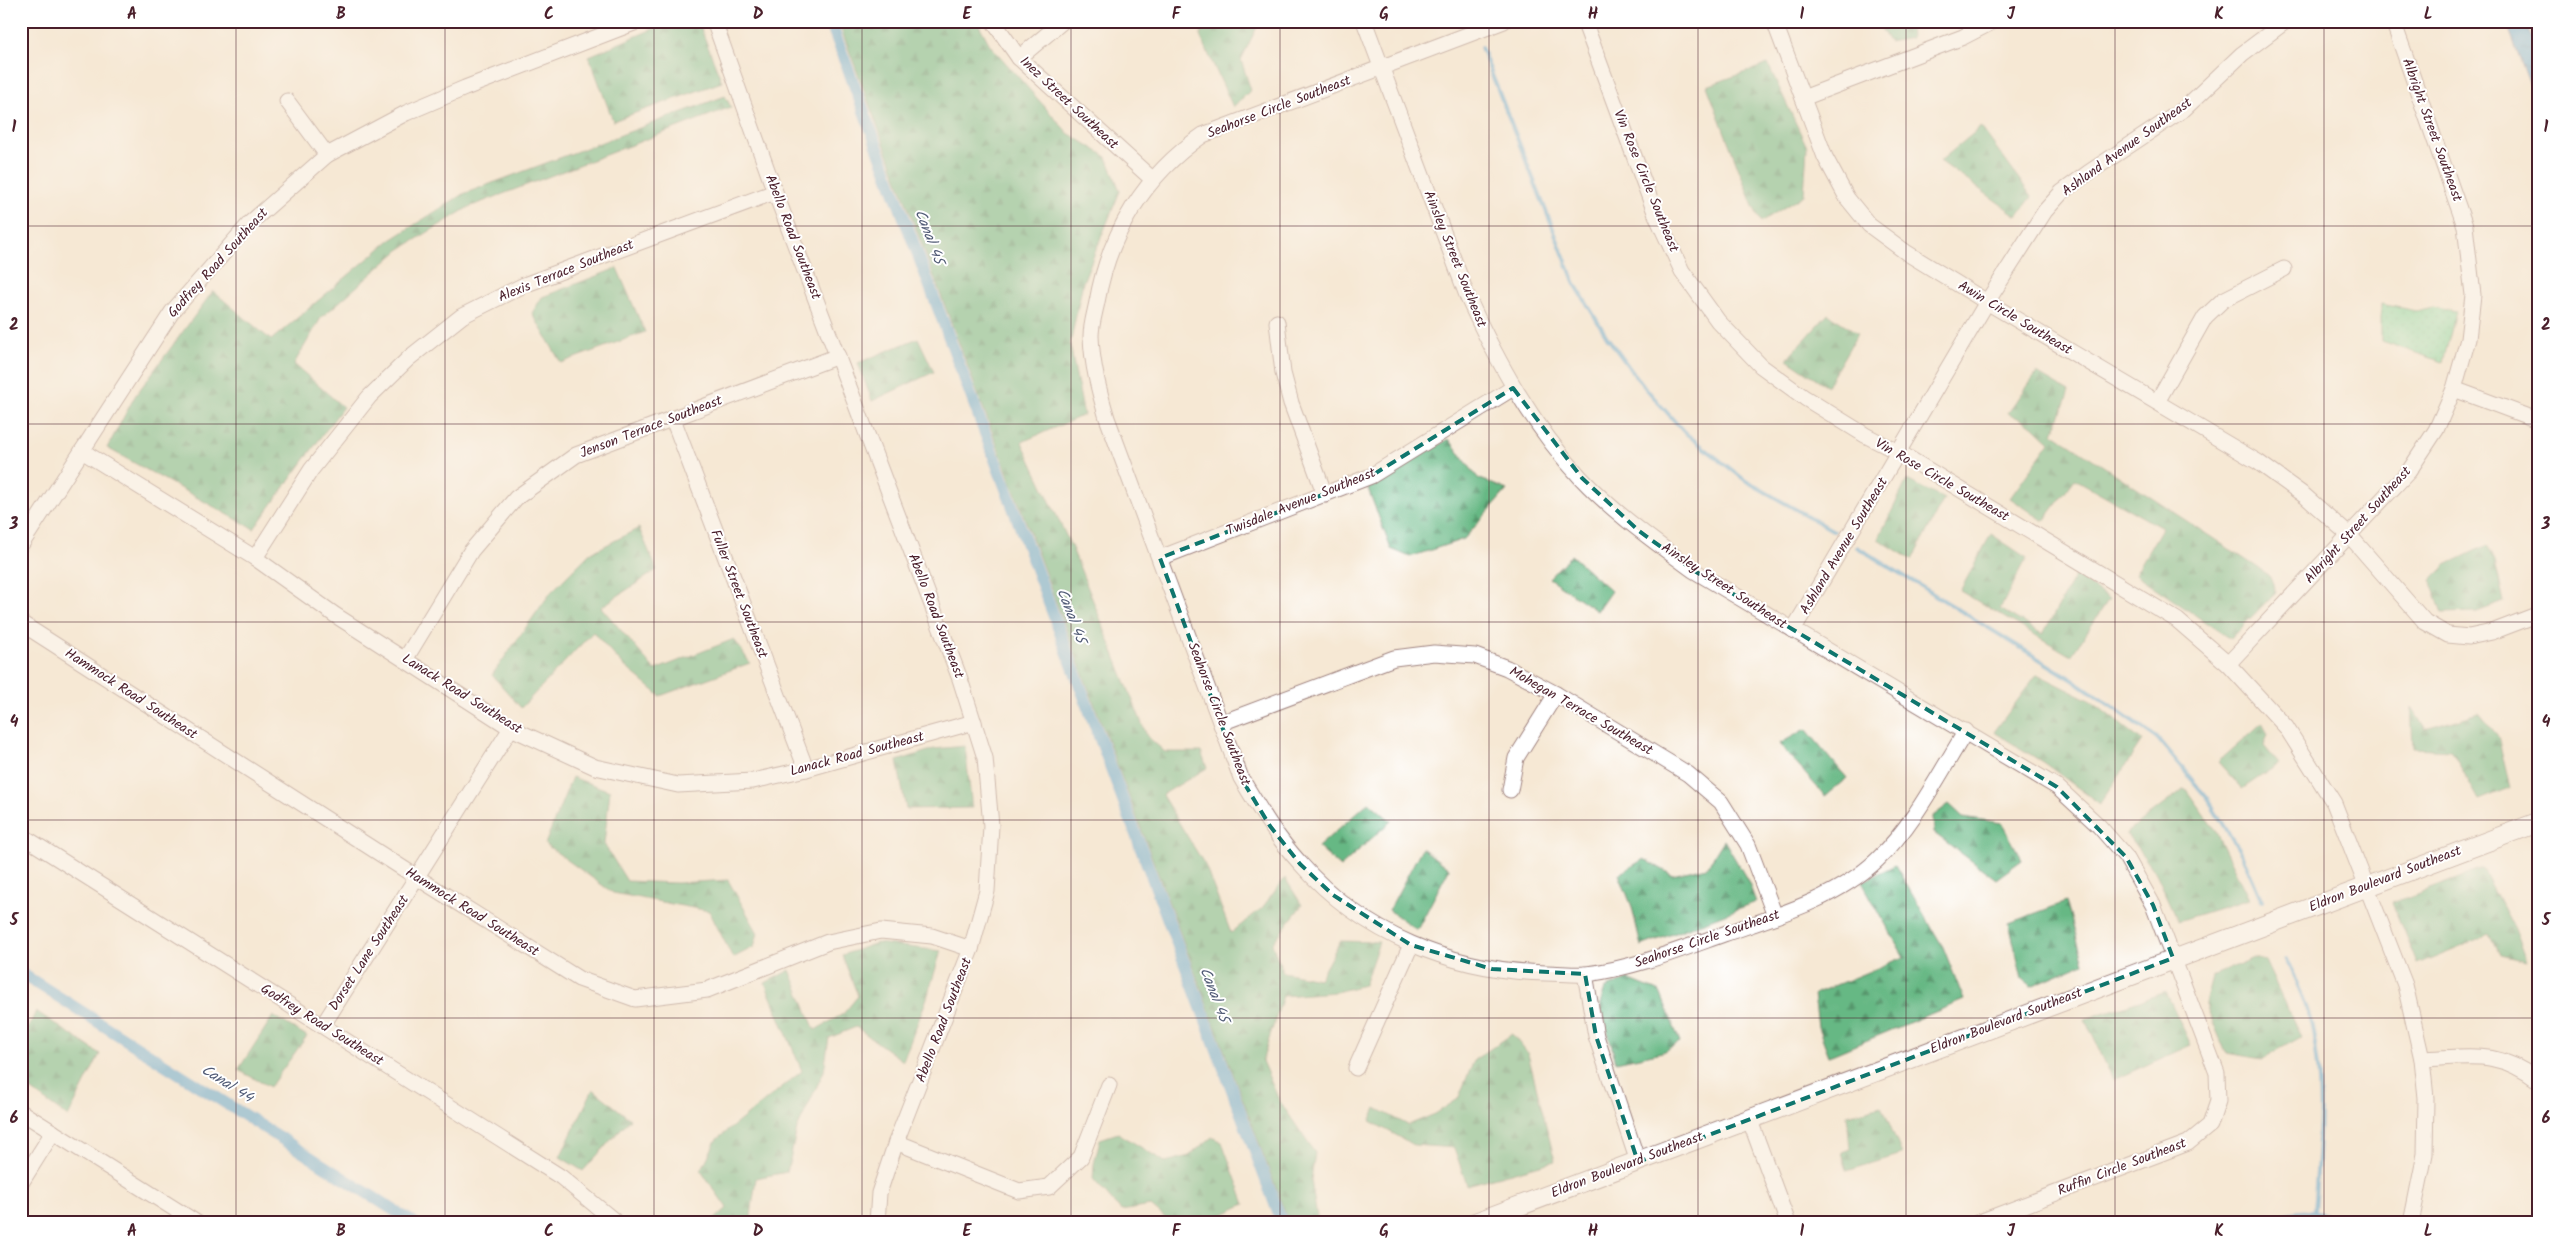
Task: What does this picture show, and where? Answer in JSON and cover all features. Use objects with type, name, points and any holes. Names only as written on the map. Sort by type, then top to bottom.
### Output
[{"type":"street","name":"Godfrey Road Southeast","points":[[21,544],[172,312],[250,223],[328,155],[406,113],[465,88],[639,21]]},
{"type":"street","name":"Abello Road Southeast","points":[[714,21],[775,192],[960,679],[985,758],[991,826],[987,891],[971,949],[896,1142],[879,1193],[877,1223]]},
{"type":"street","name":"Inez Street Southeast","points":[[993,21],[1019,58],[1152,179]]},
{"type":"street","points":[[1019,58],[1063,21]]},
{"type":"street","name":"Ainsley Street Southeast","points":[[1364,21],[1468,298],[1513,388],[1552,443],[1582,478],[1639,531],[1693,570],[1966,731],[2056,787],[2099,826],[2126,857],[2153,905],[2173,958]]},
{"type":"street","name":"Seahorse Circle Southeast","points":[[1504,21],[1203,135],[1177,153],[1152,179],[1119,231],[1102,270],[1091,334],[1095,377],[1107,418],[1241,778],[1270,826],[1300,864],[1333,895],[1372,923],[1411,945],[1459,961],[1492,969],[1585,974],[1637,964],[1802,906],[1843,885],[1876,860],[1911,819],[1966,731]]},
{"type":"street","name":"Vin Rose Circle Southeast","points":[[1584,21],[1656,215],[1682,271],[1713,314],[1768,372],[1812,403],[1900,453],[2177,620],[2228,664],[2286,727],[2334,803],[2368,886],[2405,985],[2422,1059],[2426,1098],[2425,1154],[2411,1223]]},
{"type":"street","name":"Awin Circle Southeast","points":[[1774,21],[1825,157],[1847,198],[1869,225],[1907,253],[1987,302],[2258,462],[2305,496],[2350,536],[2425,622],[2448,635],[2469,637],[2485,634],[2539,614]]},
{"type":"street","points":[[1803,98],[1964,37],[1994,21]]},
{"type":"street","name":"Ashland Avenue Southeast","points":[[1793,630],[1900,453],[1987,302],[2045,211],[2062,192],[2184,109],[2242,54],[2286,21]]},
{"type":"street","name":"Albright Street Southeast","points":[[2228,664],[2409,471],[2436,430],[2454,390],[2468,339],[2473,295],[2466,226],[2393,21]]},
{"type":"street","points":[[287,101],[328,155]]},
{"type":"street","name":"Alexis Terrace Southeast","points":[[255,558],[311,470],[369,397],[409,358],[462,316],[524,285],[775,192]]},
{"type":"street","points":[[2157,402],[2205,317],[2223,300],[2284,269]]},
{"type":"street","points":[[1277,322],[1283,373],[1291,403],[1326,495]]},
{"type":"street","name":"Jenson Terrace Southeast","points":[[406,658],[471,552],[516,498],[576,455],[838,356]]},
{"type":"street","name":"Twisdale Avenue Southeast","points":[[1160,558],[1371,476],[1513,388]]},
{"type":"street","points":[[2454,390],[2532,418]]},
{"type":"street","name":"Fuller Street Southeast","points":[[672,419],[806,769]]},
{"type":"street","name":"Lanack Road Southeast","points":[[82,451],[255,558],[335,615],[406,658],[511,728],[595,767],[678,785],[753,781],[806,769],[974,722]]},
{"type":"street","name":"Hammock Road Southeast","points":[[21,623],[579,979],[635,999],[707,990],[828,942],[881,931],[932,936],[971,949]]},
{"type":"street","name":"Mohegan Terrace Southeast","points":[[1221,723],[1394,658],[1434,652],[1475,656],[1507,668],[1556,694],[1688,774],[1721,802],[1748,845],[1775,916]]},
{"type":"street","points":[[1510,790],[1516,758],[1556,694]]},
{"type":"street","name":"Dorset Lane Southeast","points":[[323,1025],[418,878],[511,728]]},
{"type":"street","name":"Eldron Boulevard Southeast","points":[[1474,1223],[2173,958],[2539,822]]},
{"type":"street","name":"Godfrey Road Southeast","points":[[21,836],[561,1177],[617,1223]]},
{"type":"street","points":[[1356,1068],[1411,945]]},
{"type":"street","name":"Ruffin Circle Southeast","points":[[1977,1223],[2188,1143],[2210,1125],[2218,1102],[2217,1073],[2173,958]]},
{"type":"street","points":[[1585,974],[1596,1036],[1638,1162]]},
{"type":"street","points":[[2422,1059],[2480,1056],[2499,1059],[2520,1067],[2539,1081]]},
{"type":"street","points":[[896,1142],[1019,1191],[1049,1187],[1081,1157],[1109,1085]]},
{"type":"street","points":[[21,1112],[197,1223]]},
{"type":"street","points":[[1749,1118],[1788,1223]]},
{"type":"street","points":[[21,1183],[53,1132]]},
{"type":"highlighted area","points":[[1513,388],[1582,478],[1639,531],[1693,570],[2057,787],[2126,857],[2153,905],[2173,958],[1638,1162],[1596,1036],[1585,974],[1492,969],[1411,945],[1333,895],[1300,864],[1270,826],[1241,778],[1160,558],[1371,476]]},
{"type":"green space","points":[[672,21],[698,21],[722,82],[613,121],[589,56]]},
{"type":"green space","points":[[838,21],[869,21],[873,30],[887,21],[977,21],[990,45],[1068,133],[1107,157],[1120,191],[1083,282],[1070,345],[1084,415],[1022,442],[1072,548],[1147,736],[1165,752],[1201,752],[1207,768],[1162,795],[1205,865],[1231,933],[1262,908],[1285,878],[1302,905],[1272,944],[1283,972],[1319,979],[1340,941],[1379,942],[1364,985],[1336,992],[1283,996],[1262,1061],[1279,1100],[1315,1153],[1311,1180],[1318,1223],[1289,1223]]},
{"type":"green space","points":[[1207,21],[1260,21],[1241,60],[1251,90],[1233,107],[1200,36]]},
{"type":"green space","points":[[1877,21],[1910,21],[1911,38],[1889,42]]},
{"type":"green space","points":[[1768,64],[1807,147],[1804,195],[1761,222],[1752,204],[1707,86]]},
{"type":"green space","points":[[725,96],[731,107],[469,207],[399,250],[321,318],[294,364],[343,407],[254,529],[107,448],[135,396],[213,291],[271,340],[389,241],[463,194]]},
{"type":"green space","points":[[1981,127],[2032,197],[2017,216],[1940,161]]},
{"type":"green space","points":[[617,268],[645,332],[561,363],[532,313],[542,297]]},
{"type":"green space","points":[[2381,304],[2416,311],[2433,307],[2456,312],[2443,362],[2381,341]]},
{"type":"green space","points":[[1828,314],[1858,333],[1827,386],[1787,359]]},
{"type":"green space","points":[[918,338],[934,372],[872,401],[858,363]]},
{"type":"green space","points":[[2037,373],[2069,392],[2053,433],[2269,575],[2276,592],[2230,639],[2135,574],[2162,528],[2075,479],[2044,521],[2010,498],[2050,442],[2033,426],[2008,413]]},
{"type":"green space","points":[[1449,439],[1478,478],[1507,490],[1464,539],[1410,557],[1391,549],[1367,486]]},
{"type":"green space","points":[[1907,480],[1944,499],[1912,560],[1878,539]]},
{"type":"green space","points":[[639,528],[657,570],[601,607],[655,670],[734,639],[750,663],[660,696],[622,664],[593,632],[521,708],[492,675],[551,592],[589,554]]},
{"type":"green space","points":[[1991,534],[2027,558],[2000,609],[2043,634],[2075,575],[2109,599],[2071,656],[1960,591]]},
{"type":"green space","points":[[2487,545],[2495,561],[2504,602],[2477,612],[2443,613],[2431,580],[2446,565]]},
{"type":"green space","points":[[1571,555],[1611,591],[1597,611],[1549,578]]},
{"type":"green space","points":[[2037,674],[2091,701],[2142,741],[2100,804],[2044,763],[1994,732]]},
{"type":"green space","points":[[2411,707],[2426,729],[2479,713],[2498,736],[2510,788],[2479,800],[2451,750],[2413,748]]},
{"type":"green space","points":[[2262,723],[2268,734],[2264,746],[2279,764],[2242,789],[2218,762]]},
{"type":"green space","points":[[1806,729],[1847,778],[1825,796],[1779,744]]},
{"type":"green space","points":[[965,746],[972,808],[906,809],[897,761],[934,749]]},
{"type":"green space","points":[[572,777],[610,791],[604,844],[627,881],[677,883],[728,880],[758,933],[754,947],[733,958],[709,911],[613,893],[545,844]]},
{"type":"green space","points":[[2185,788],[2215,830],[2249,899],[2178,921],[2156,873],[2126,833]]},
{"type":"green space","points":[[1369,802],[1391,821],[1340,867],[1318,847]]},
{"type":"green space","points":[[1949,804],[1963,817],[2002,823],[2022,860],[1996,879],[1934,833],[1933,816]]},
{"type":"green space","points":[[1724,840],[1748,881],[1756,902],[1641,946],[1632,907],[1619,874],[1644,859],[1672,875],[1707,867]]},
{"type":"green space","points":[[1422,848],[1449,869],[1417,930],[1389,910]]},
{"type":"green space","points":[[1895,865],[1943,947],[1964,1000],[1829,1056],[1818,1027],[1814,994],[1904,957],[1862,882]]},
{"type":"green space","points":[[2483,869],[2514,929],[2526,961],[2500,955],[2490,934],[2417,964],[2392,903]]},
{"type":"green space","points":[[2066,902],[2084,963],[2031,986],[2022,979],[2009,923]]},
{"type":"green space","points":[[877,943],[941,951],[927,998],[903,1061],[856,1027],[829,1038],[824,1071],[797,1129],[787,1172],[756,1178],[751,1216],[754,1223],[711,1223],[727,1208],[701,1171],[716,1140],[802,1071],[765,983],[790,970],[815,1030],[843,1014],[858,996],[842,955]]},
{"type":"green space","points":[[2254,958],[2265,961],[2301,1037],[2262,1059],[2226,1053],[2205,1003],[2212,976]]},
{"type":"green space","points":[[1628,979],[1660,992],[1680,1042],[1662,1052],[1616,1062],[1600,1004],[1605,989]]},
{"type":"green space","points":[[2166,992],[2191,1045],[2113,1080],[2085,1019]]},
{"type":"green space","points":[[36,1011],[100,1054],[68,1117],[21,1083],[21,1043]]},
{"type":"green space","points":[[273,1016],[307,1036],[270,1087],[238,1070]]},
{"type":"green space","points":[[1512,1034],[1528,1054],[1555,1161],[1467,1185],[1454,1148],[1414,1145],[1370,1121],[1376,1108],[1408,1125],[1435,1114],[1458,1099],[1474,1060]]},
{"type":"green space","points":[[593,1089],[630,1119],[583,1171],[560,1157]]},
{"type":"green space","points":[[1882,1106],[1902,1154],[1847,1171],[1842,1152],[1850,1149],[1847,1115]]},
{"type":"green space","points":[[1118,1133],[1165,1162],[1189,1156],[1212,1137],[1222,1142],[1245,1204],[1204,1223],[1171,1223],[1151,1206],[1121,1211],[1093,1179],[1094,1164],[1100,1139]]},
{"type":"water","points":[[2506,21],[2526,21],[2539,55],[2539,110]]},
{"type":"waterway","name":"Canal 45","points":[[830,21],[1282,1223]]},
{"type":"waterway","points":[[1481,47],[1575,284],[1607,337],[1636,377],[1684,432],[1746,481],[1834,531]]},
{"type":"waterway","points":[[1857,547],[2081,685],[2157,738],[2208,799],[2242,855],[2262,901]]},
{"type":"waterway","points":[[2286,959],[2307,1009],[2318,1064],[2320,1113],[2314,1211]]},
{"type":"waterway","name":"Canal 44","points":[[21,973],[414,1223]]},
{"type":"waterway","points":[[2259,1223],[2274,1217],[2297,1212],[2329,1215],[2355,1223]]}]
